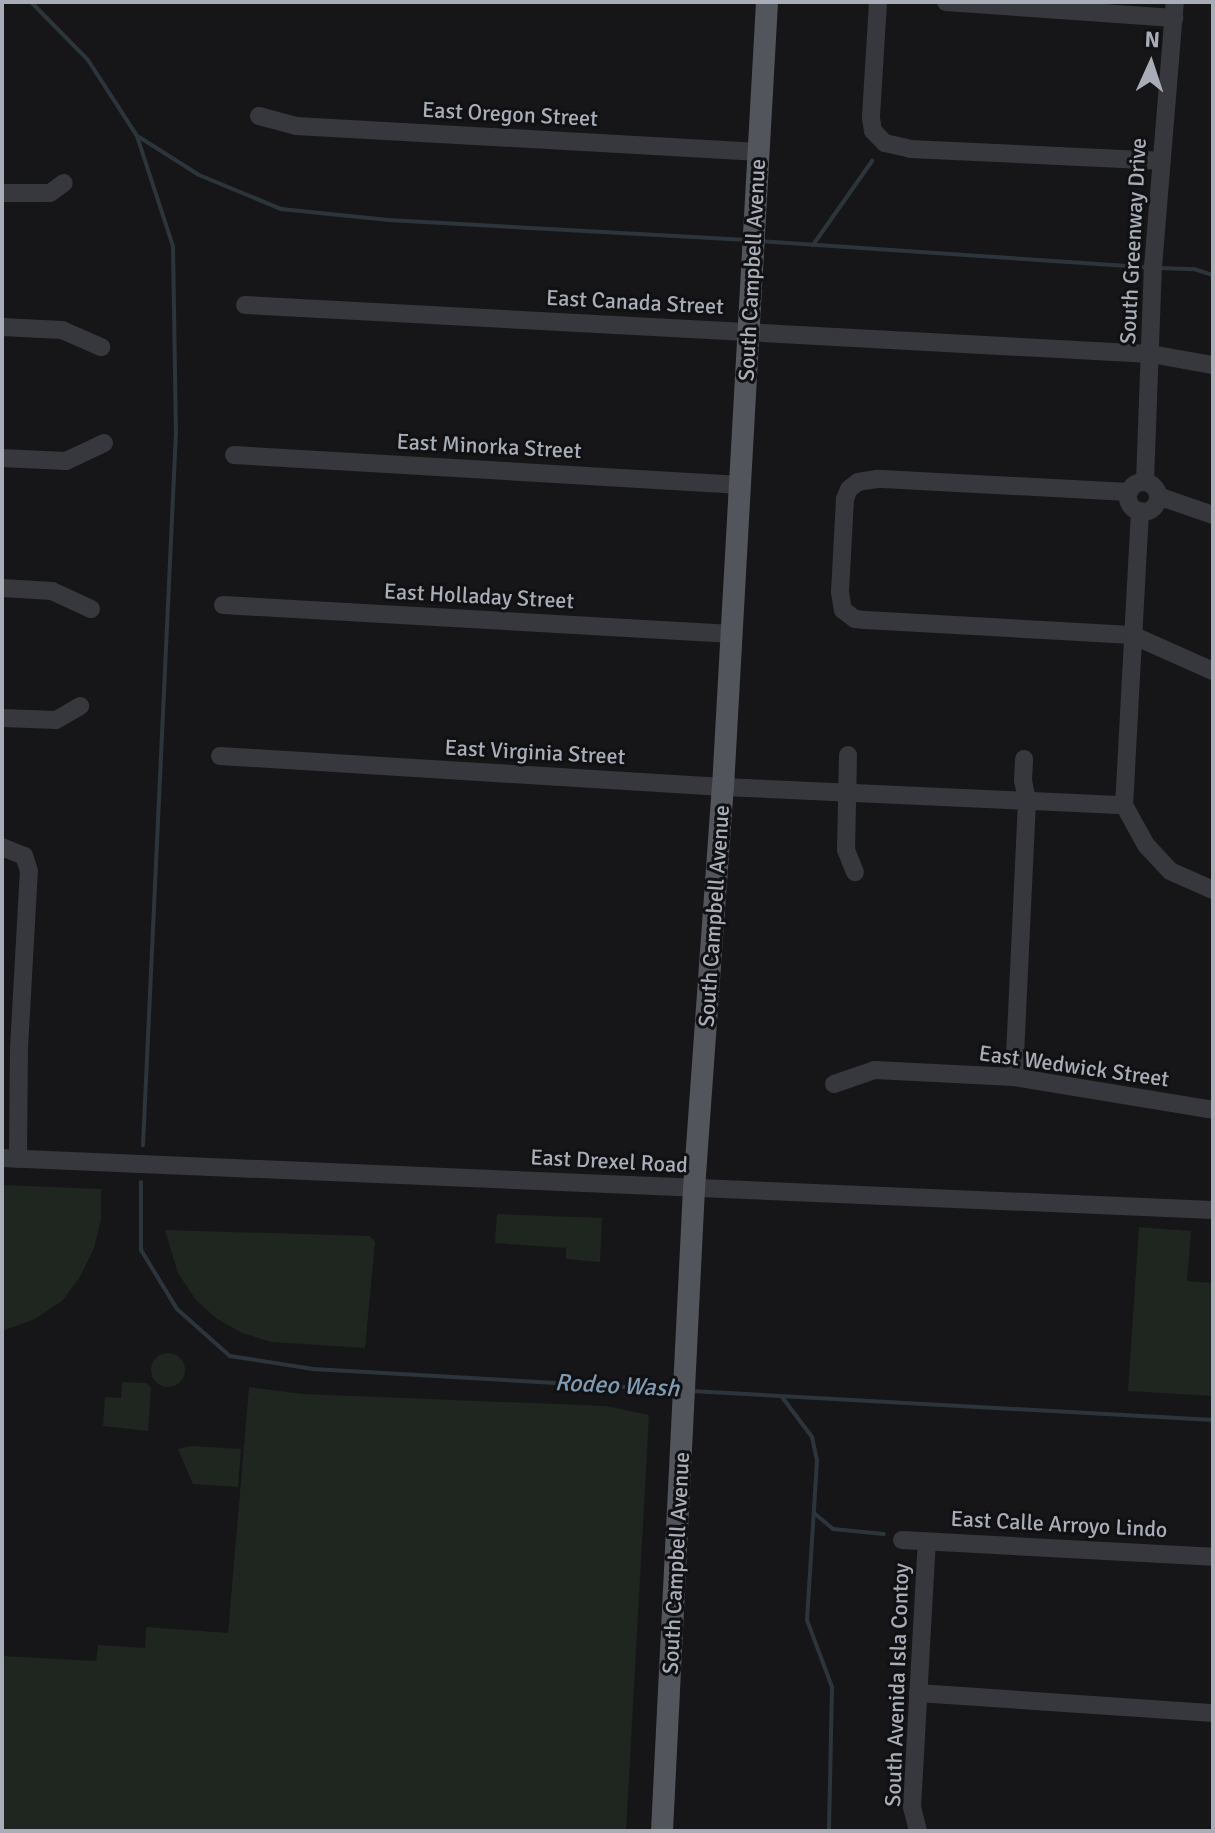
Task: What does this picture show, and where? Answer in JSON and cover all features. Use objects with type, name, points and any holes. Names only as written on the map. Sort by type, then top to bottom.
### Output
[{"type":"main road","name":"South Campbell Avenue","points":[[662,1831],[694,1189],[723,787],[767,2]]},
{"type":"street","points":[[878,2],[871,118],[876,142],[910,149],[1160,161]]},
{"type":"street","points":[[946,2],[1174,10]]},
{"type":"street","name":"South Greenway Drive","points":[[1144,490],[1160,161],[1174,10]]},
{"type":"street","name":"East Oregon Street","points":[[259,116],[296,126],[759,152]]},
{"type":"street","points":[[2,193],[50,193],[64,183]]},
{"type":"street","name":"East Canada Street","points":[[245,305],[1151,354],[1213,365]]},
{"type":"street","points":[[2,327],[62,330],[101,347]]},
{"type":"street","points":[[2,458],[66,461],[104,443]]},
{"type":"street","name":"East Minorka Street","points":[[234,455],[740,485]]},
{"type":"street","points":[[1213,515],[1144,490],[877,479],[858,482],[849,489],[845,499],[840,592],[843,610],[855,619],[1132,635],[1213,671]]},
{"type":"street","points":[[1144,490],[1151,509],[1140,511],[1124,805],[1146,845],[1170,871],[1213,890]]},
{"type":"street","points":[[2,588],[52,591],[91,609]]},
{"type":"street","name":"East Holladay Street","points":[[223,605],[732,634]]},
{"type":"street","points":[[2,718],[56,720],[80,706]]},
{"type":"street","points":[[848,755],[846,850],[855,872]]},
{"type":"street","name":"East Virginia Street","points":[[220,756],[723,787],[1124,805]]},
{"type":"street","points":[[1014,1077],[1027,801],[1023,780],[1024,759]]},
{"type":"street","points":[[2,847],[31,850],[10,1048],[10,1158]]},
{"type":"street","name":"East Wedwick Street","points":[[834,1084],[875,1070],[1014,1077],[1213,1110]]},
{"type":"street","name":"East Drexel Road","points":[[10,1158],[1213,1210]]},
{"type":"street","name":"East Calle Arroyo Lindo","points":[[902,1540],[1213,1557]]},
{"type":"street","name":"South Avenida Isla Contoy","points":[[918,1831],[912,1807],[927,1541]]},
{"type":"street","points":[[918,1693],[1213,1713]]},
{"type":"shaded area","points":[[2,1185],[101,1189],[101,1220],[94,1248],[80,1277],[62,1301],[35,1319],[2,1331]]},
{"type":"shaded area","points":[[497,1214],[602,1218],[600,1262],[566,1259],[566,1248],[495,1243]]},
{"type":"shaded area","points":[[1139,1227],[1191,1231],[1187,1281],[1213,1283],[1213,1396],[1128,1391]]},
{"type":"shaded area","points":[[165,1230],[370,1236],[375,1242],[365,1348],[271,1342],[242,1333],[217,1319],[196,1300],[178,1273]]},
{"type":"shaded area","points":[[168,1353],[180,1358],[185,1370],[180,1382],[168,1387],[156,1382],[151,1370],[156,1358]]},
{"type":"shaded area","points":[[122,1382],[146,1383],[151,1388],[148,1431],[103,1426],[105,1397],[121,1398]]},
{"type":"shaded area","points":[[249,1387],[303,1394],[606,1406],[649,1415],[626,1831],[2,1831],[2,1656],[96,1661],[98,1645],[145,1648],[146,1627],[228,1633]]},
{"type":"shaded area","points":[[191,1446],[241,1449],[238,1487],[193,1484],[178,1449]]},
{"type":"waterway","points":[[31,2],[88,60],[137,136],[173,246],[176,432],[143,1145]]},
{"type":"waterway","points":[[139,137],[199,175],[281,209],[388,220],[747,240]]},
{"type":"waterway","points":[[813,245],[872,161]]},
{"type":"waterway","points":[[760,241],[1146,267]]},
{"type":"waterway","points":[[1159,268],[1194,269],[1213,275]]},
{"type":"waterway","name":"Rodeo Wash","points":[[141,1182],[141,1250],[177,1309],[230,1356],[313,1369],[675,1390]]},
{"type":"waterway","name":"Rodeo Wash","points":[[692,1391],[1213,1420]]},
{"type":"waterway","points":[[782,1397],[812,1437],[817,1461],[807,1620],[832,1687],[829,1831]]},
{"type":"waterway","points":[[814,1513],[833,1529],[884,1534]]}]
